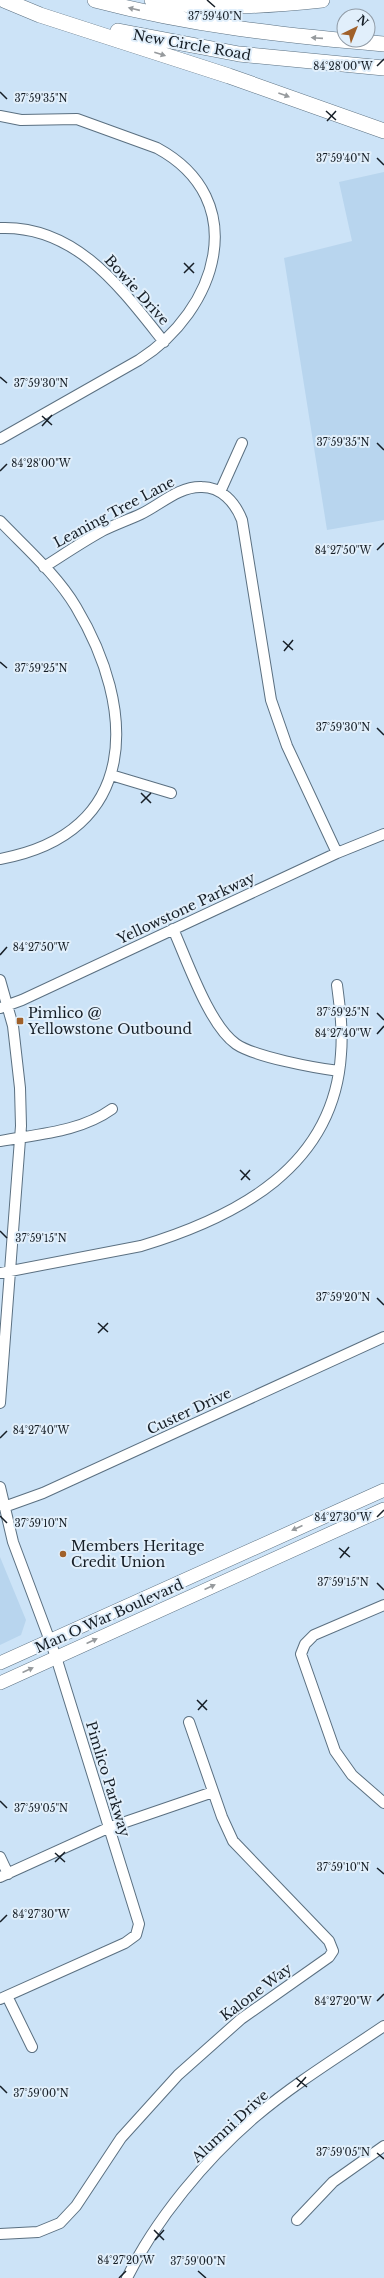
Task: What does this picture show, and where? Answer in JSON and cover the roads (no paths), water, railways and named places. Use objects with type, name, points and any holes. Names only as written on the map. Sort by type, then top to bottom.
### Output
[{"type":"highway","name":"New Circle Road","points":[[4,0],[129,34],[239,54],[384,68]]},
{"type":"highway","points":[[4,0],[40,15],[280,93],[384,131]]},
{"type":"highway","name":"New Circle Road","points":[[95,0],[209,24],[288,36],[384,44]]},
{"type":"highway","points":[[152,0],[195,6],[242,7],[322,0]]},
{"type":"highway","points":[[195,6],[259,0]]},
{"type":"main road","name":"Man O War Boulevard","points":[[0,1663],[384,1490]]},
{"type":"main road","name":"Man O War Boulevard","points":[[0,1683],[384,1509]]},
{"type":"street","points":[[0,116],[22,120],[64,118],[94,124],[168,155],[189,173],[197,183],[208,206],[213,222],[214,253],[210,270],[197,301],[176,331],[164,342],[139,360],[0,439]]},
{"type":"street","name":"Bowie Drive","points":[[0,228],[35,230],[56,238],[74,248],[102,270],[164,342]]},
{"type":"street","points":[[220,492],[242,443]]},
{"type":"street","name":"Leaning Tree Lane","points":[[44,567],[101,532],[142,514],[184,490],[202,487],[220,492],[235,506],[242,520],[267,683],[277,722],[337,853]]},
{"type":"street","points":[[0,521],[44,567],[76,606],[93,638],[107,678],[115,724],[116,746],[111,776],[94,811],[69,833],[34,850],[0,859]]},
{"type":"street","points":[[111,776],[171,793]]},
{"type":"street","name":"Yellowstone Parkway","points":[[4,1007],[337,853],[384,834]]},
{"type":"street","points":[[173,929],[214,1018],[224,1033],[236,1044],[253,1052],[339,1071]]},
{"type":"street","points":[[0,980],[4,1007],[13,1026],[20,1088],[20,1138],[0,1403]]},
{"type":"street","points":[[0,1273],[141,1246],[164,1239],[219,1216],[261,1193],[286,1173],[306,1151],[316,1136],[332,1101],[339,1071],[342,1038],[337,985]]},
{"type":"street","points":[[0,1141],[80,1126],[97,1120],[112,1109]]},
{"type":"street","name":"Custer Drive","points":[[4,1507],[43,1493],[384,1337]]},
{"type":"street","name":"Pimlico Parkway","points":[[0,1487],[4,1507],[22,1568],[51,1640],[108,1828],[139,1920],[136,1935],[125,1943],[3,1998]]},
{"type":"street","points":[[384,1605],[314,1636],[305,1644],[301,1654],[334,1751],[352,1775],[384,1803]]},
{"type":"street","name":"Kalone Way","points":[[0,2234],[38,2232],[60,2223],[76,2206],[121,2138],[178,2074],[241,2019],[329,1957],[333,1951],[329,1940],[233,1841],[213,1792],[189,1722]]},
{"type":"street","points":[[0,1857],[4,1876],[108,1828],[213,1792]]},
{"type":"street","points":[[3,1998],[32,2048]]},
{"type":"street","name":"Alumni Drive","points":[[127,2278],[161,2223],[186,2189],[216,2154],[255,2117],[288,2091],[384,2026]]},
{"type":"street","points":[[297,2220],[333,2182],[384,2146]]},
{"type":"place","name":"Pimlico @ Yellowstone Outbound","points":[[20,1021]]},
{"type":"place","name":"Members Heritage Credit Union","points":[[63,1554]]}]
